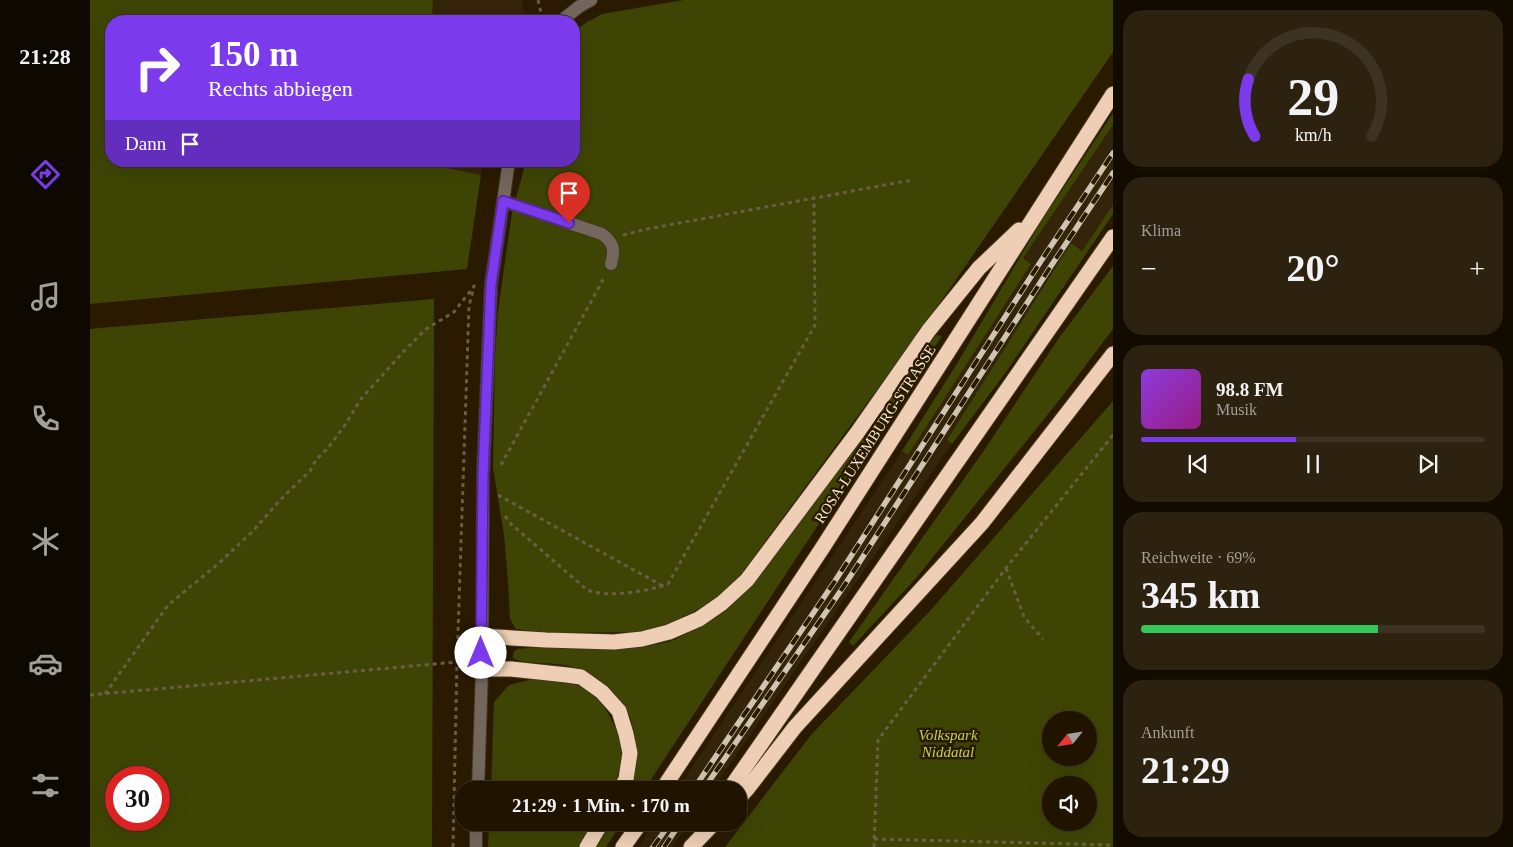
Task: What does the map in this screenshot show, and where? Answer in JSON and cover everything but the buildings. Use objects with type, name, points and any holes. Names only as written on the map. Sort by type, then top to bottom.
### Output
[{"type":"highway","name":"ROSA-LUXEMBURG-STRASSE","points":[[668,781],[823,547],[1113,94]]},
{"type":"highway","points":[[481,636],[614,642],[642,639],[669,632],[699,619],[722,603],[748,580],[857,433],[929,330],[979,268],[1038,211]]},
{"type":"highway","points":[[735,781],[1113,237]]},
{"type":"highway","points":[[747,789],[795,727],[982,523],[1113,354]]},
{"type":"highway","points":[[482,669],[511,669],[567,675],[581,678],[602,692],[620,711],[630,753],[625,781]]},
{"type":"highway","points":[[587,847],[597,831]]},
{"type":"highway","points":[[623,847],[634,831]]},
{"type":"highway","points":[[690,847],[701,831]]},
{"type":"highway","points":[[690,847],[706,831]]},
{"type":"street","points":[[568,15],[592,0]]},
{"type":"street","points":[[478,781],[482,669],[483,475],[491,284],[508,167]]},
{"type":"street","points":[[503,201],[602,234],[613,246],[611,264]]},
{"type":"street","points":[[476,831],[476,847]]},
{"type":"path","points":[[538,0],[542,15]]},
{"type":"path","points":[[608,239],[648,229],[912,180]]},
{"type":"path","points":[[505,516],[511,524],[591,592],[621,593],[668,584],[815,325],[814,198]]},
{"type":"path","points":[[497,472],[611,264]]},
{"type":"path","points":[[106,694],[168,605],[218,564],[252,532],[283,497],[310,471],[316,460],[343,428],[361,399],[404,351],[426,329],[454,312],[475,284],[469,306],[457,662],[454,847]]},
{"type":"path","points":[[874,847],[878,740],[1006,568],[1113,435]]},
{"type":"path","points":[[495,493],[663,586]]},
{"type":"path","points":[[1006,568],[1024,617],[1042,639]]},
{"type":"path","points":[[90,695],[457,662]]},
{"type":"path","points":[[874,839],[1113,845]]},
{"type":"shaded area","points":[[433,0],[522,0],[524,15],[432,15]]},
{"type":"shaded area","points":[[1113,125],[1113,205],[1082,251],[1071,243],[947,440],[952,444],[718,781],[683,781],[902,451],[907,454],[1031,264],[1023,258]]},
{"type":"shaded area","points":[[442,167],[482,167],[481,175]]},
{"type":"shaded area","points":[[649,831],[683,831],[672,847],[638,847]]},
{"type":"green space","points":[[90,0],[433,0],[432,15],[105,15],[105,167],[443,167],[481,175],[467,269],[90,304]]},
{"type":"green space","points":[[684,0],[1113,0],[1113,52],[924,326],[741,574],[717,598],[669,624],[640,632],[547,633],[516,629],[510,619],[504,535],[493,467],[495,357],[498,311],[512,213],[524,167],[580,167],[580,27],[602,14]]},
{"type":"green space","points":[[1113,113],[1113,125],[1023,258],[1031,264],[908,455],[902,451],[958,362],[1039,225]]},
{"type":"green space","points":[[1113,205],[1113,214],[1006,372],[952,444],[947,440],[1071,243],[1082,251]]},
{"type":"green space","points":[[1113,266],[1113,329],[1061,398],[917,577],[853,646],[849,642],[985,449],[1059,338]]},
{"type":"green space","points":[[434,299],[432,847],[90,847],[90,329]]},
{"type":"green space","points":[[936,335],[942,336],[650,781],[630,781],[636,757],[636,745],[630,718],[621,701],[601,682],[585,672],[569,666],[518,660],[513,658],[513,653],[517,649],[541,647],[614,650],[645,647],[672,641],[702,626],[725,611],[753,583],[862,438]]},
{"type":"green space","name":"Volkspark Niddatal","points":[[1113,401],[1113,847],[725,847],[737,831],[747,831],[747,818],[811,735],[930,611]]},
{"type":"green space","points":[[530,680],[559,681],[576,685],[594,696],[608,714],[618,735],[621,756],[616,781],[491,781],[494,702],[509,685]]},
{"type":"green space","points":[[489,831],[589,831],[578,847],[488,847]]},
{"type":"green space","points":[[606,831],[617,831],[606,847],[597,847]]},
{"type":"railway","points":[[699,781],[835,581],[1041,261],[1113,153]]},
{"type":"railway","points":[[709,781],[844,586],[1113,173]]},
{"type":"railway","points":[[653,847],[665,831]]},
{"type":"railway","points":[[664,847],[675,831]]},
{"type":"route","points":[[481,653],[483,475],[491,284],[503,201],[569,223]]}]
